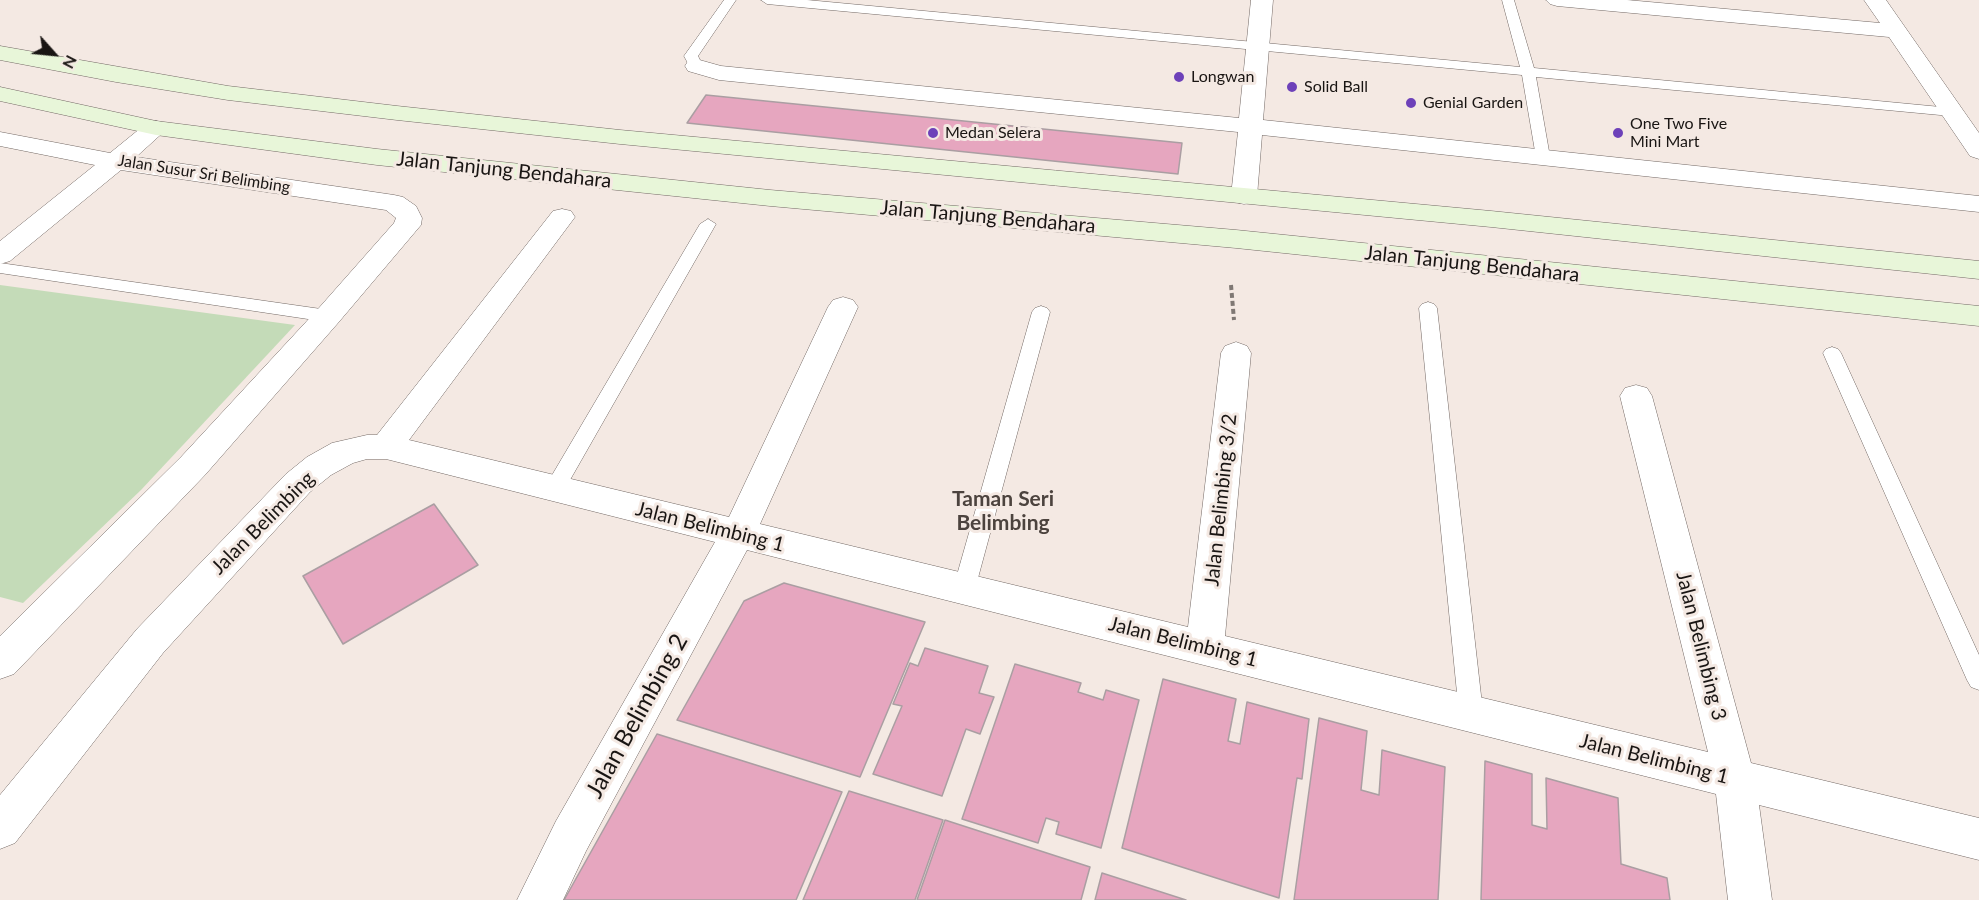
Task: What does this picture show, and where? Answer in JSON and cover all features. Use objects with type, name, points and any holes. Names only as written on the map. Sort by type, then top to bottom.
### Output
[{"type":"main road","points":[[0,52],[116,75],[228,93],[620,137],[1480,217],[1979,270]]},
{"type":"main road","name":"Jalan Tanjung Bendahara","points":[[0,94],[156,128],[377,157],[770,198],[1236,239],[1979,316]]},
{"type":"main road","points":[[589,179],[620,137]]},
{"type":"street","points":[[1244,196],[1262,0]]},
{"type":"street","points":[[1557,0],[1896,32]]},
{"type":"street","points":[[1875,0],[1979,151]]},
{"type":"street","points":[[696,66],[718,73],[1250,126],[1979,204]]},
{"type":"street","points":[[0,255],[156,128]]},
{"type":"street","name":"Jalan Susur Sri Belimbing","points":[[0,139],[114,161],[394,203],[407,212],[409,218],[407,225],[328,316]]},
{"type":"street","points":[[386,447],[562,217]]},
{"type":"street","name":"Jalan Belimbing 2","points":[[539,900],[571,836],[738,534],[843,307]]},
{"type":"street","points":[[0,662],[193,466],[328,316]]},
{"type":"street","name":"Jalan Belimbing 3/2","points":[[1205,648],[1236,353]]},
{"type":"street","name":"Jalan Belimbing 3","points":[[1636,396],[1735,779],[1750,900]]},
{"type":"street","name":"Jalan Belimbing","points":[[5,815],[150,641],[298,483],[319,466],[344,452],[367,447],[386,447]]},
{"type":"street","name":"Jalan Belimbing 1","points":[[386,447],[1979,839]]},
{"type":"lane","points":[[696,66],[691,56],[730,0]]},
{"type":"lane","points":[[767,0],[1951,112]]},
{"type":"lane","points":[[1508,0],[1528,71],[1543,157]]},
{"type":"lane","points":[[555,488],[708,224]]},
{"type":"lane","points":[[0,268],[328,316]]},
{"type":"lane","points":[[1428,308],[1471,713]]},
{"type":"lane","points":[[964,589],[1041,312]]},
{"type":"lane","points":[[1832,354],[1979,680]]},
{"type":"green space","points":[[0,285],[295,325],[141,490],[23,603],[0,597]]},
{"type":"building","name":"Medan Selera","points":[[706,95],[1182,143],[1178,174],[687,123]]},
{"type":"building","points":[[434,504],[478,565],[343,644],[303,576]]},
{"type":"building","points":[[784,583],[925,622],[860,777],[677,720],[744,601]]},
{"type":"building","points":[[925,648],[988,666],[979,693],[994,697],[980,734],[966,729],[942,796],[873,774],[902,706],[893,704],[910,663],[918,666]]},
{"type":"building","points":[[1015,664],[1081,683],[1078,692],[1103,700],[1106,690],[1139,700],[1101,848],[1056,834],[1059,822],[1046,818],[1038,843],[962,819]]},
{"type":"building","points":[[1163,679],[1236,699],[1228,741],[1240,744],[1247,702],[1309,719],[1302,779],[1297,778],[1279,898],[1122,848]]},
{"type":"building","points":[[1319,718],[1367,731],[1361,790],[1379,795],[1382,750],[1445,767],[1438,900],[1294,900]]},
{"type":"building","points":[[657,734],[842,792],[796,900],[564,900]]},
{"type":"building","points":[[1485,761],[1532,774],[1532,825],[1547,829],[1546,778],[1618,798],[1621,864],[1667,878],[1670,900],[1481,900]]},
{"type":"building","points":[[849,791],[943,820],[915,900],[803,900]]},
{"type":"building","points":[[945,820],[1090,867],[1081,900],[917,900]]},
{"type":"building","points":[[1102,873],[1186,900],[1095,900]]},
{"type":"place","name":"Longwan","points":[[1179,77]]},
{"type":"place","name":"Solid Ball","points":[[1292,87]]},
{"type":"place","name":"Genial Garden","points":[[1411,103]]},
{"type":"place","name":"Medan Selera","points":[[933,133]]},
{"type":"place","name":"One Two Five Mini Mart","points":[[1618,133]]},
{"type":"district","name":"Taman Seri Belimbing","points":[[1003,511]]}]
